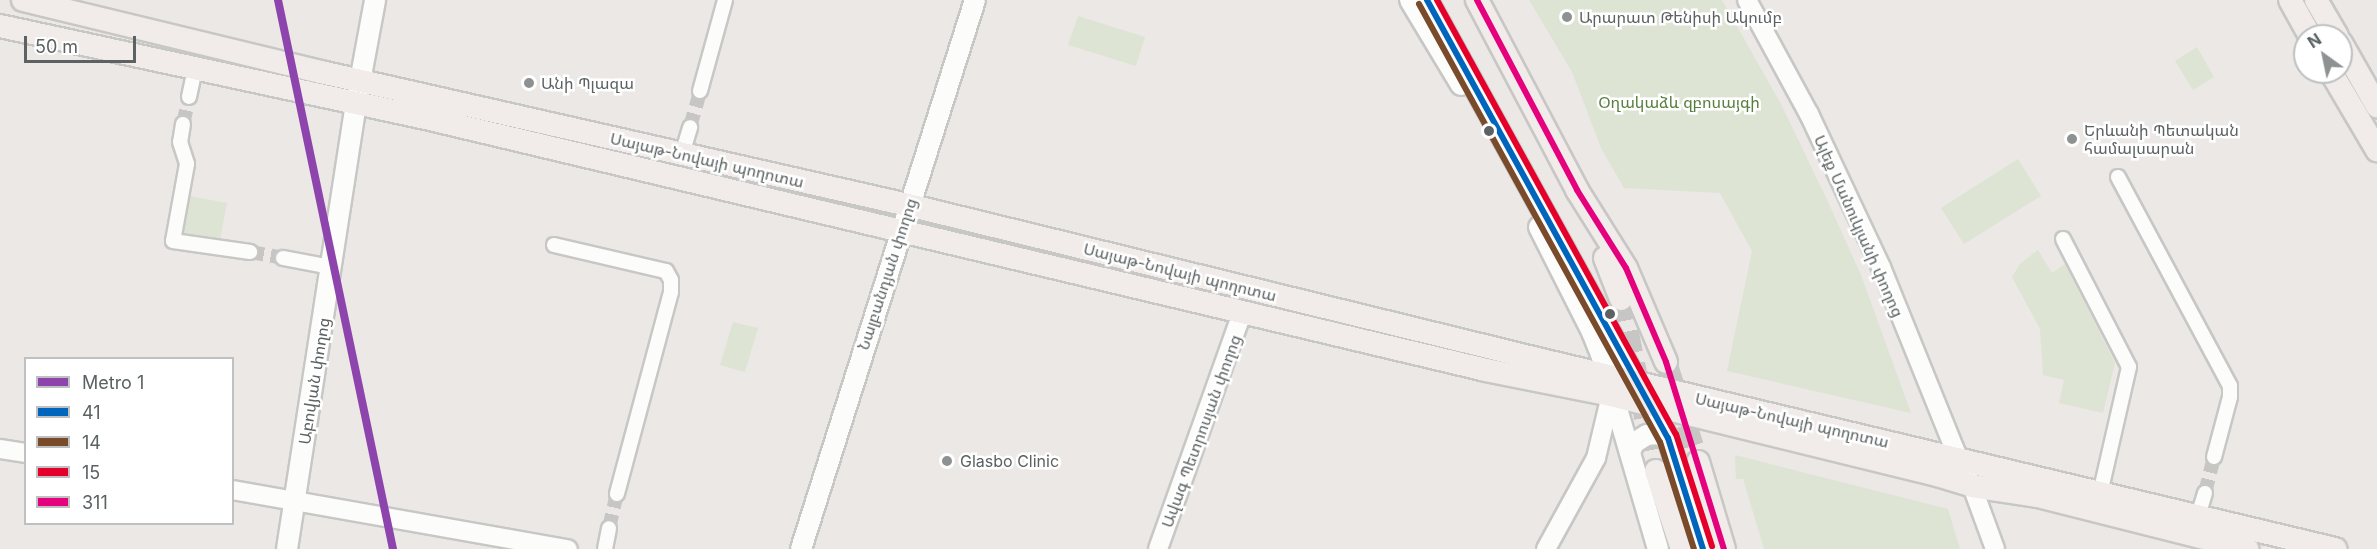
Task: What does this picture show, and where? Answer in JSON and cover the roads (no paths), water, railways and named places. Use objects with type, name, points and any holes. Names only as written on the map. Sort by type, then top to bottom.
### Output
[{"type":"main road","name":"Սայաթ-Նովայի պողոտա","points":[[23,0],[358,92],[896,230],[1242,313],[1525,379],[1609,384],[1637,381],[2335,549]]},
{"type":"main road","name":"Աբովյան փողոց","points":[[287,549],[358,92],[375,0]]},
{"type":"main road","name":"Նալբանդյան փողոց","points":[[801,549],[904,204],[961,0]]},
{"type":"main road","name":"Նալբանդյան փողոց","points":[[904,204],[975,0]]},
{"type":"main road","points":[[1410,0],[1518,186],[1593,332],[1658,549]]},
{"type":"main road","points":[[1427,0],[1652,406],[1668,438],[1703,549]]},
{"type":"main road","points":[[1477,0],[1577,190],[1626,268],[1666,362]]},
{"type":"main road","points":[[2290,0],[2303,24]]},
{"type":"main road","points":[[2316,0],[2330,24]]},
{"type":"main road","name":"Սայաթ-Նովայի պողոտա","points":[[0,26],[195,68],[358,92],[682,154],[904,204],[1496,349],[1609,384],[1652,406],[1966,484],[2038,496],[2247,549]]},
{"type":"main road","points":[[2353,64],[2377,106]]},
{"type":"main road","points":[[2338,84],[2377,150]]},
{"type":"main road","points":[[1577,190],[1621,298]]},
{"type":"main road","name":"Նալբանդյան փողոց","points":[[791,549],[896,230]]},
{"type":"main road","points":[[1630,452],[1634,443],[1647,435],[1657,434],[1668,438]]},
{"type":"main road","points":[[1698,462],[1724,549]]},
{"type":"main road","points":[[1656,471],[1682,549]]},
{"type":"street","points":[[700,91],[725,0]]},
{"type":"street","name":"Ալեք Մանուկյանի փողոց","points":[[1747,0],[1841,180],[1881,267],[1959,459],[1983,549]]},
{"type":"street","points":[[189,97],[195,68]]},
{"type":"street","points":[[183,124],[180,142],[187,164],[173,240],[250,252]]},
{"type":"street","points":[[682,154],[690,127]]},
{"type":"street","points":[[2118,177],[2230,386],[2230,397],[2214,457]]},
{"type":"street","points":[[2063,239],[2129,367],[2100,494]]},
{"type":"street","points":[[554,245],[666,271],[671,280],[671,292],[617,494]]},
{"type":"street","points":[[283,258],[331,267]]},
{"type":"street","name":"Ավագ Պետրոսյան փողոց","points":[[1158,549],[1242,313]]},
{"type":"street","points":[[1546,549],[1596,458],[1609,384]]},
{"type":"street","points":[[0,449],[24,453]]},
{"type":"street","name":"Ալեք Մանուկյանի փողոց","points":[[1966,484],[1995,549]]},
{"type":"street","points":[[234,490],[568,549]]},
{"type":"street","points":[[2198,516],[2205,493]]},
{"type":"street","points":[[605,549],[609,528]]},
{"type":"tunnel","points":[[690,127],[700,91]]},
{"type":"tunnel","points":[[183,124],[189,97]]},
{"type":"tunnel","points":[[250,252],[283,258]]},
{"type":"tunnel","points":[[1621,299],[1656,471]]},
{"type":"tunnel","points":[[1666,362],[1698,462]]},
{"type":"tunnel","points":[[2205,493],[2214,457]]},
{"type":"tunnel","points":[[609,528],[617,494]]},
{"type":"metro line","name":"1","points":[[278,0],[393,549]]},
{"type":"place","name":"Արարատ Թենիսի Ակումբ","points":[[1567,17]]},
{"type":"place","name":"Անի Պլազա","points":[[529,83]]},
{"type":"place","name":"Երևանի Պետական համալսարան","points":[[2072,139]]},
{"type":"place","name":"Glasbo Clinic","points":[[947,461]]},
{"type":"park label","name":"Օղակաձև զբոսայգի","points":[[1679,102]]}]
